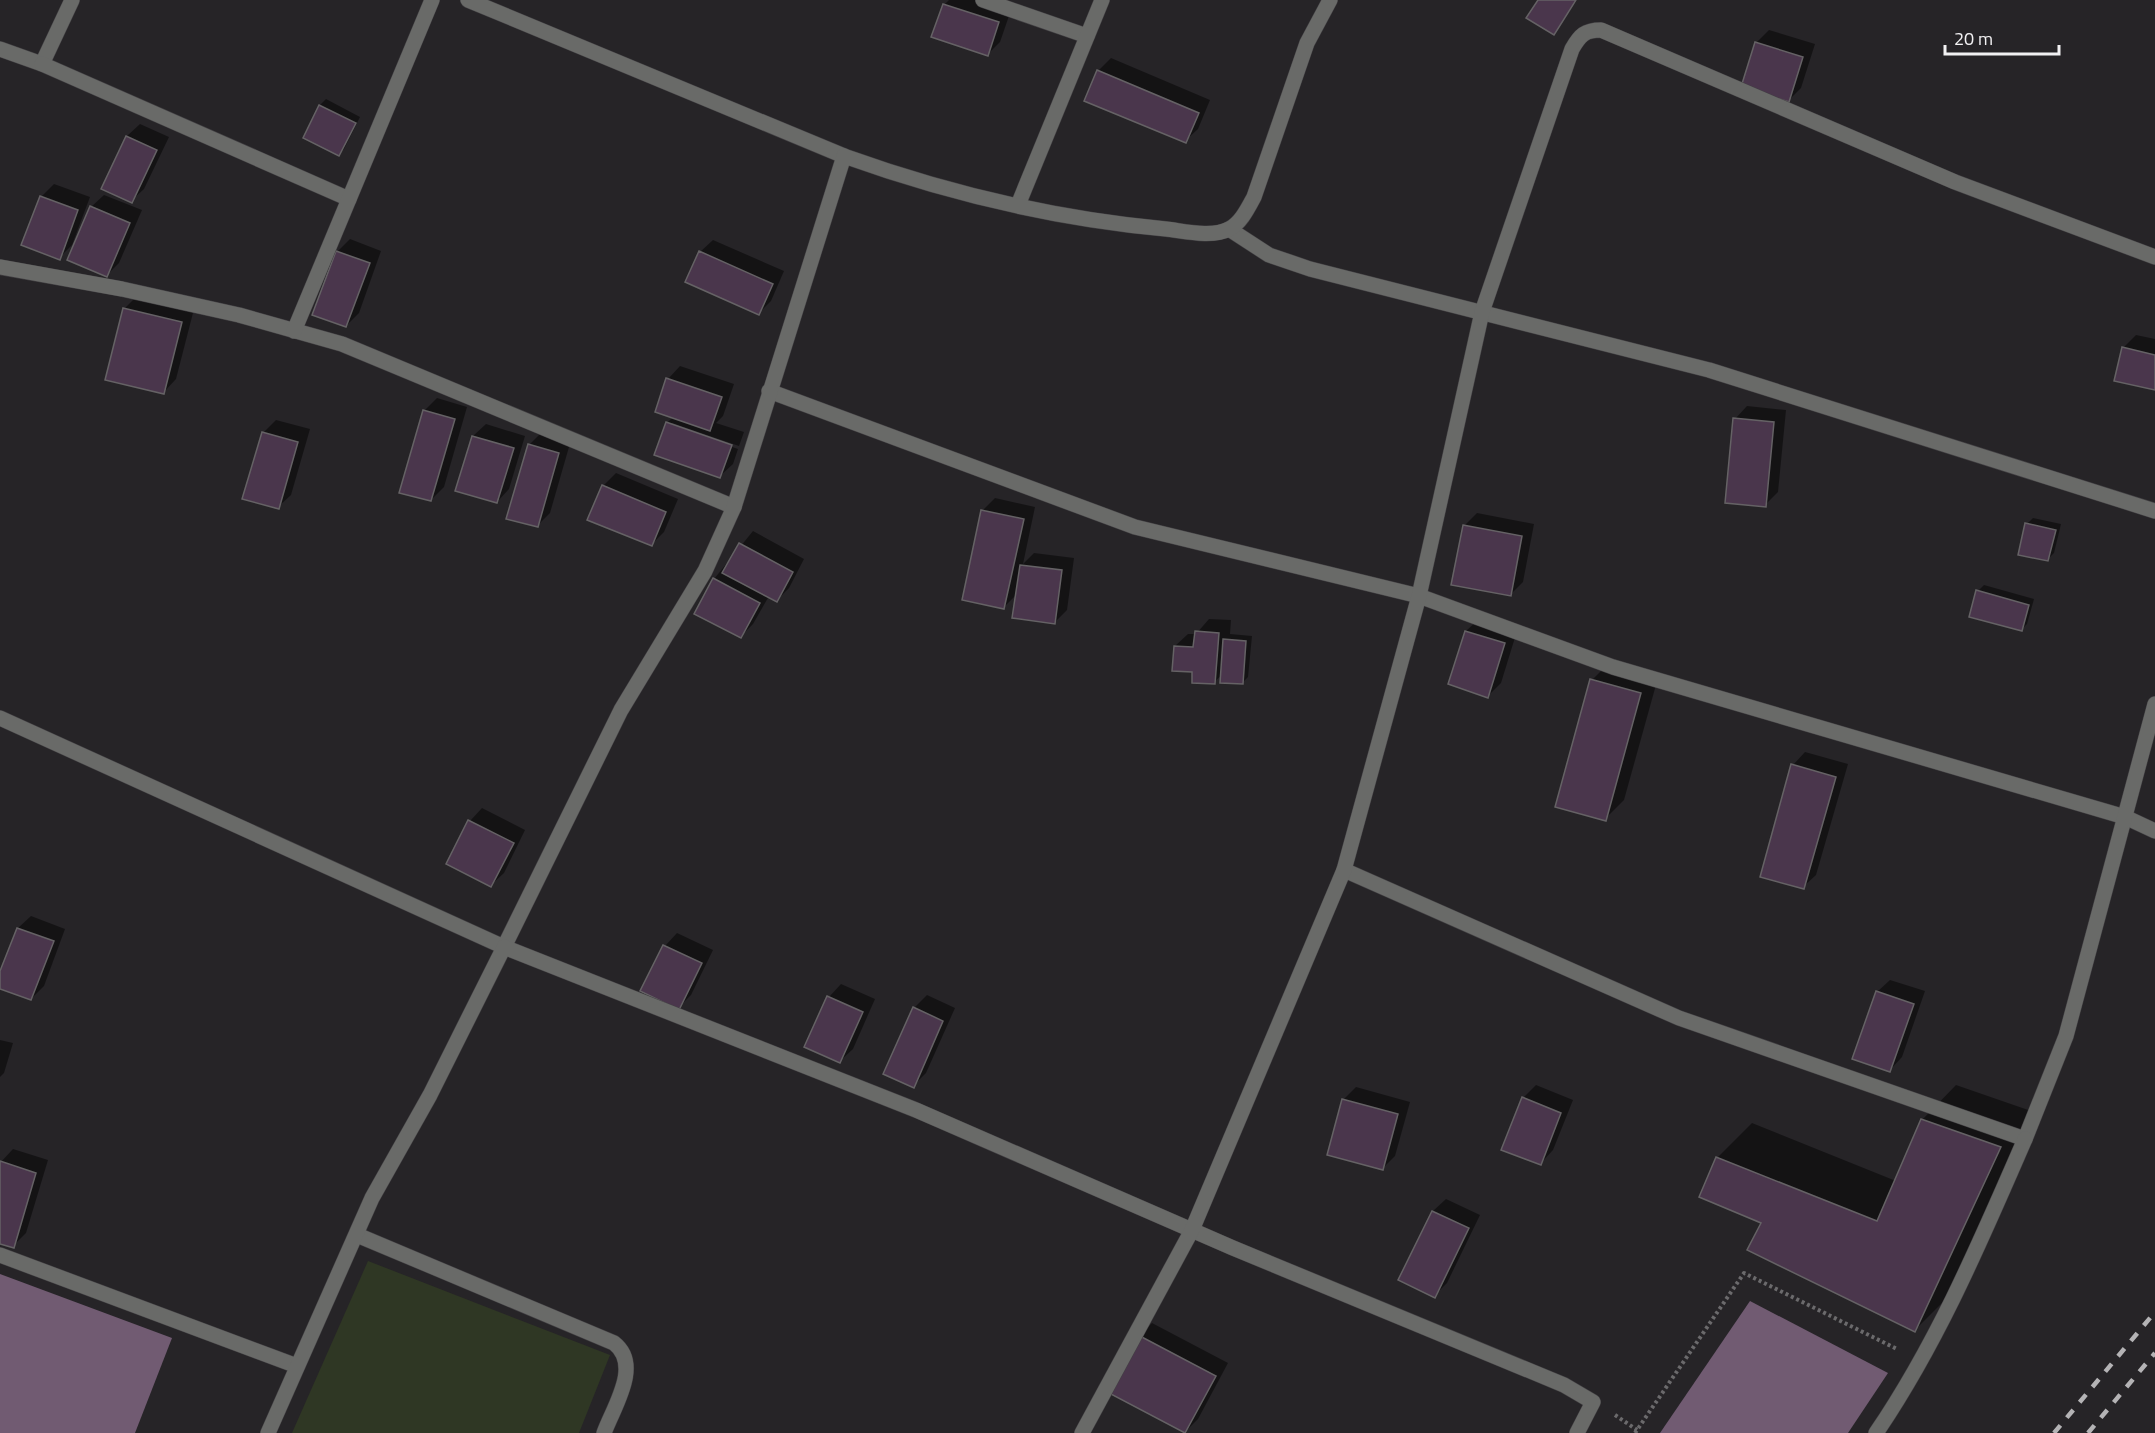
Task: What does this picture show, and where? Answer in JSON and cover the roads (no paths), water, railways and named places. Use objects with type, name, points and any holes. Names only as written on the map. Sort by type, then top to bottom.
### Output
[{"type":"street","points":[[42,64],[72,0]]},
{"type":"street","points":[[294,331],[432,0]]},
{"type":"street","points":[[468,0],[844,156],[924,184],[1119,225],[1204,233],[1229,229],[1243,217],[1254,197],[1307,43],[1330,0]]},
{"type":"street","points":[[983,0],[1087,36]]},
{"type":"street","points":[[1018,205],[1102,0]]},
{"type":"street","points":[[1082,1433],[1192,1230],[1344,870],[1419,596],[1482,312],[1572,49],[1579,37],[1589,30],[1601,30],[1955,182],[2155,257]]},
{"type":"street","points":[[0,49],[42,64],[349,199]]},
{"type":"street","points":[[268,1433],[372,1198],[430,1095],[621,710],[705,571],[734,507],[844,156]]},
{"type":"street","points":[[1229,229],[1269,255],[1310,269],[1708,370],[2155,511]]},
{"type":"street","points":[[0,267],[122,289],[239,315],[342,344],[734,507]]},
{"type":"street","points":[[769,391],[1135,527],[1419,596],[1613,667],[2125,817],[2155,831]]},
{"type":"street","points":[[1876,1433],[1892,1409],[1968,1271],[2025,1139],[2066,1036],[2155,704]]},
{"type":"street","points":[[0,718],[504,946],[916,1110],[1192,1230],[1564,1385],[1598,1405],[1577,1433]]},
{"type":"street","points":[[1344,870],[1679,1018],[2025,1139]]},
{"type":"street","points":[[357,1234],[614,1343],[627,1358],[628,1371],[604,1433]]},
{"type":"street","points":[[0,1255],[297,1366]]},
{"type":"railway","points":[[2054,1433],[2155,1312]]},
{"type":"railway","points":[[2088,1433],[2155,1353]]}]
